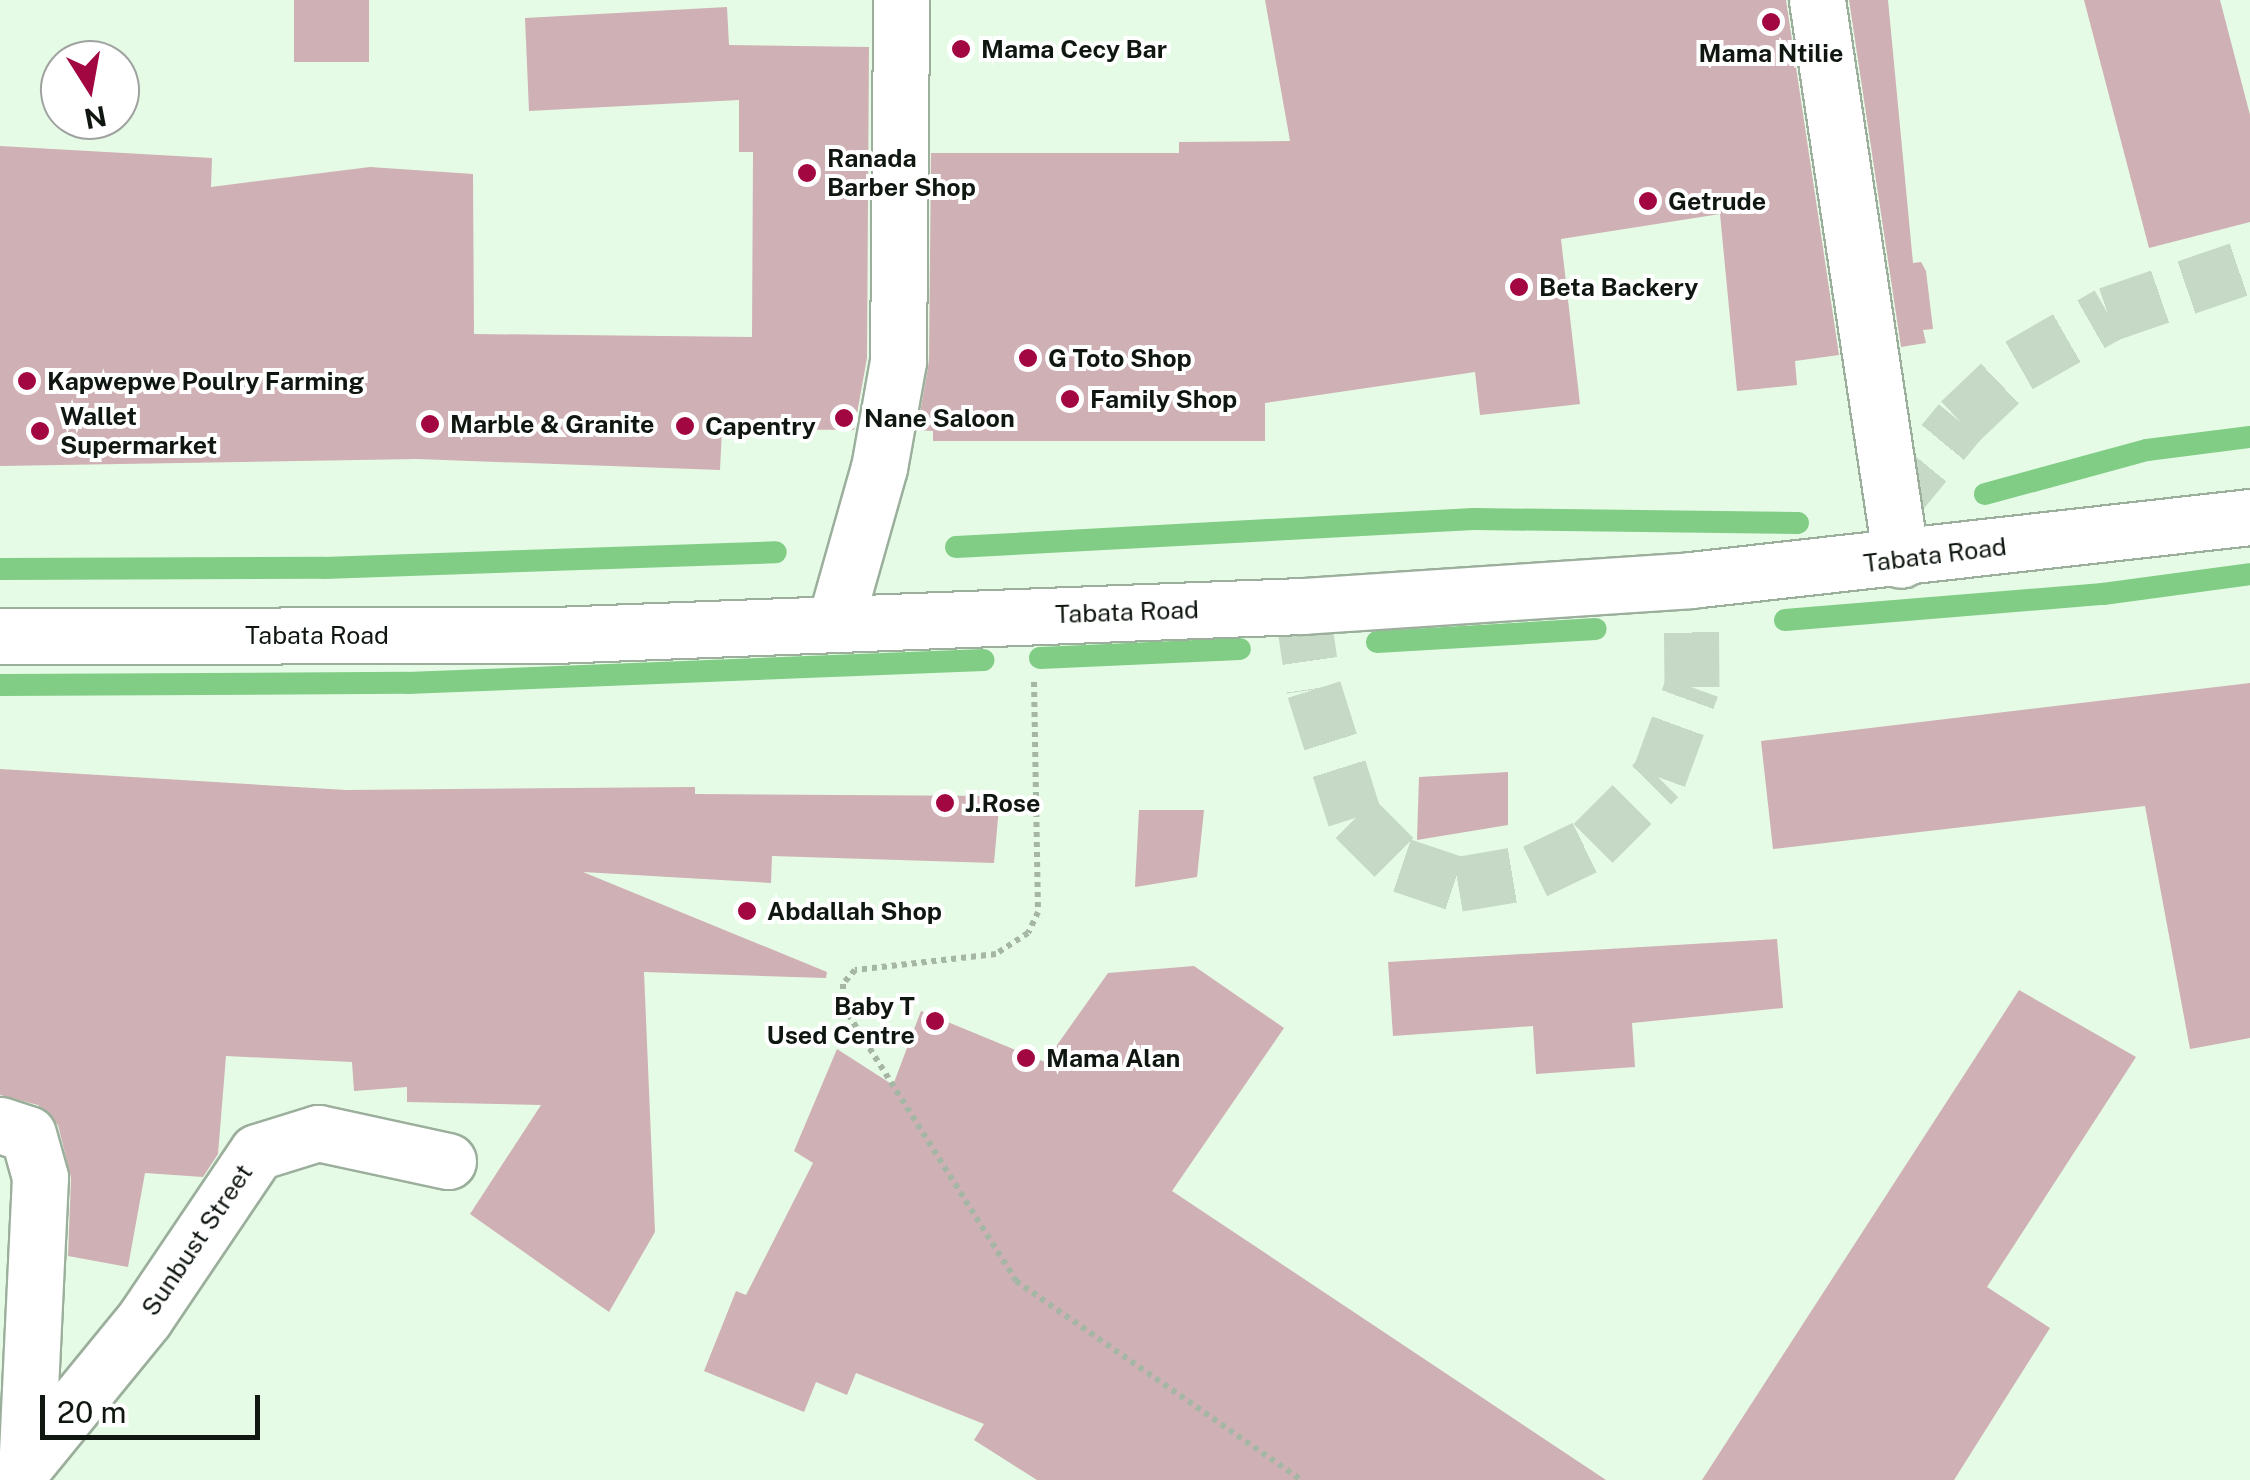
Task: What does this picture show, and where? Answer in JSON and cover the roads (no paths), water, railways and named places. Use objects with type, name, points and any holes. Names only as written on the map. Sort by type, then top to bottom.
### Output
[{"type":"main road","points":[[835,624],[879,468],[898,361],[902,0]]},
{"type":"main road","points":[[1817,0],[1901,560]]},
{"type":"main road","name":"Tabata Road","points":[[0,636],[554,634],[1322,604],[1901,560],[2250,517]]},
{"type":"main road","points":[[0,1125],[28,1134],[40,1177],[20,1468]]},
{"type":"main road","name":"Sunbust Street","points":[[20,1468],[146,1318],[257,1152],[318,1133],[448,1161]]},
{"type":"waterway","points":[[1985,494],[2147,450],[2250,437]]},
{"type":"waterway","points":[[956,547],[1473,519],[1798,523]]},
{"type":"waterway","points":[[0,569],[324,568],[776,552]]},
{"type":"waterway","points":[[1785,620],[2103,594],[2250,574]]},
{"type":"waterway","points":[[1377,642],[1596,629]]},
{"type":"waterway","points":[[1040,658],[1240,649]]},
{"type":"waterway","points":[[0,685],[407,683],[984,660]]},
{"type":"tunnel","points":[[1890,506],[1960,421],[2019,365],[2108,314],[2250,265]]},
{"type":"tunnel","points":[[1302,606],[1314,689],[1355,818],[1402,865],[1458,884],[1535,871],[1593,843],[1659,777],[1692,687],[1691,580]]},
{"type":"place","name":"Mama Ntilie","points":[[1771,22]]},
{"type":"place","name":"Mama Cecy Bar","points":[[961,49]]},
{"type":"place","name":"Ranada Barber Shop","points":[[807,173]]},
{"type":"place","name":"Getrude","points":[[1648,201]]},
{"type":"place","name":"Beta Backery","points":[[1519,287]]},
{"type":"place","name":"G Toto Shop","points":[[1028,358]]},
{"type":"place","name":"Kapwepwe Poulry Farming","points":[[27,381]]},
{"type":"place","name":"Family Shop","points":[[1070,399]]},
{"type":"place","name":"Nane Saloon","points":[[844,418]]},
{"type":"place","name":"Marble & Granite","points":[[430,424]]},
{"type":"place","name":"Capentry","points":[[685,426]]},
{"type":"place","name":"Wallet Supermarket","points":[[40,431]]},
{"type":"place","name":"J.Rose","points":[[945,803]]},
{"type":"place","name":"Abdallah Shop","points":[[747,911]]},
{"type":"place","name":"Baby T Used Centre","points":[[935,1021]]},
{"type":"place","name":"Mama Alan","points":[[1026,1058]]}]
